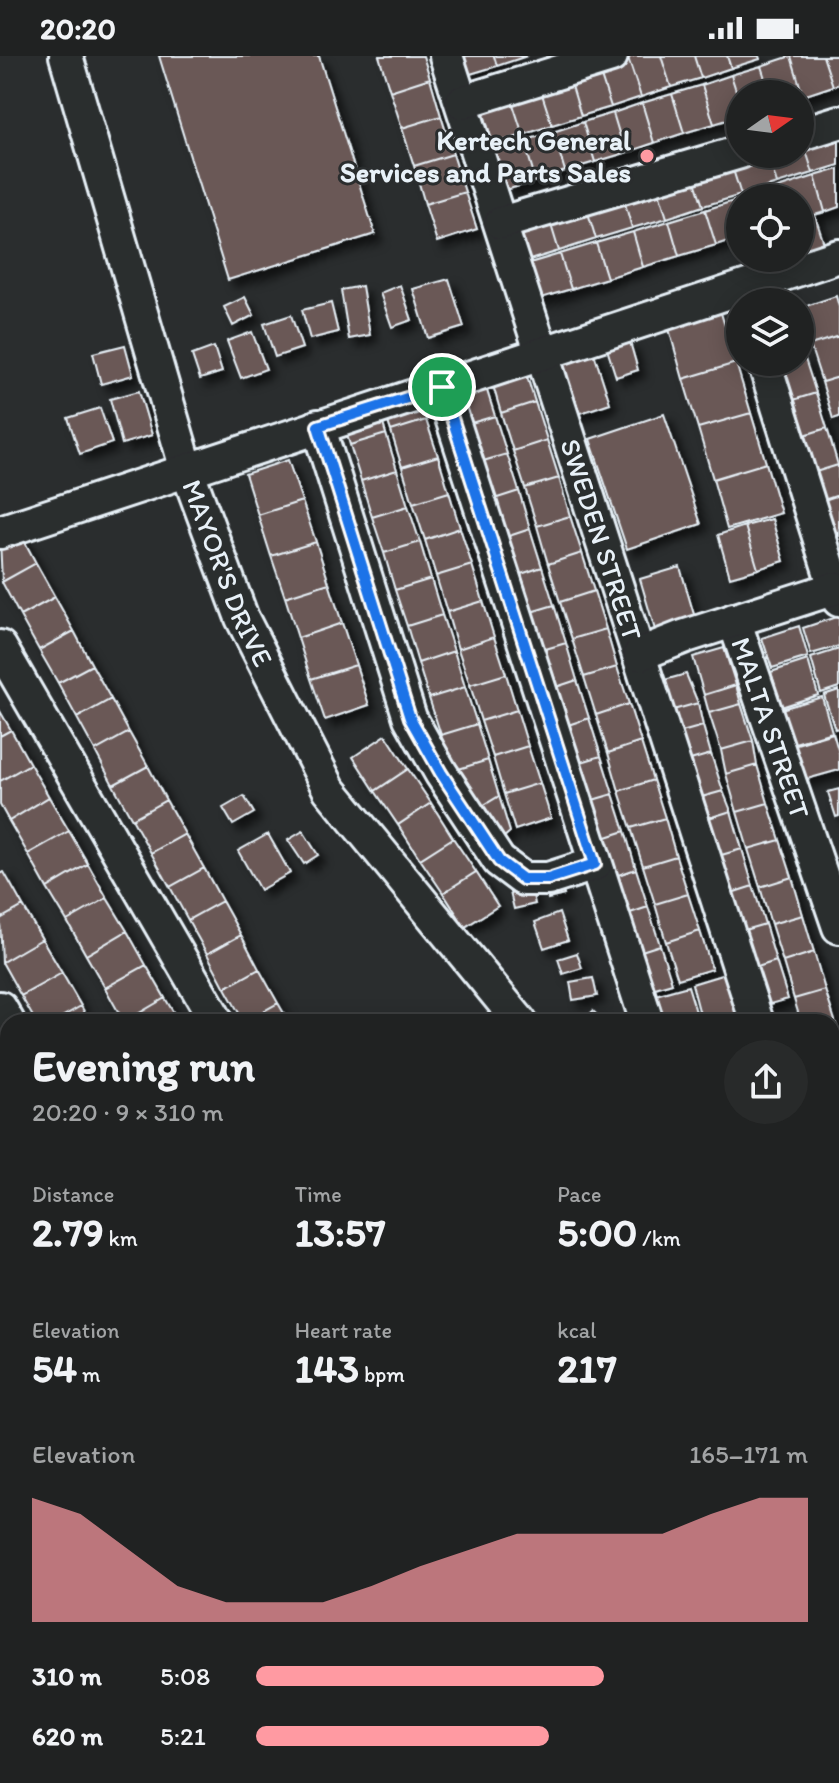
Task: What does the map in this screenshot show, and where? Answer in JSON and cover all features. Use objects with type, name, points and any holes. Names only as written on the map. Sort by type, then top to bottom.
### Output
[{"type":"street","name":"MAYOR'S DRIVE","points":[[66,56],[187,470],[242,618],[329,789],[513,1014]]},
{"type":"street","name":"SWEDEN STREET","points":[[446,56],[754,1014]]},
{"type":"street","points":[[462,102],[611,56]]},
{"type":"street","points":[[814,130],[839,122]]},
{"type":"street","points":[[501,223],[726,156]]},
{"type":"street","points":[[760,288],[839,256]]},
{"type":"street","points":[[0,532],[542,354],[726,300]]},
{"type":"street","points":[[640,654],[734,620],[837,594],[768,376]]},
{"type":"street","points":[[442,387],[642,1014]]},
{"type":"street","points":[[318,426],[410,718],[441,773],[499,861],[523,879],[548,879],[595,864]]},
{"type":"street","name":"MALTA STREET","points":[[734,620],[839,927]]},
{"type":"street","points":[[0,647],[212,1014]]},
{"type":"building","points":[[159,56],[319,56],[375,234],[228,280]]},
{"type":"building","points":[[379,56],[423,56],[430,78],[390,91]]},
{"type":"building","points":[[461,56],[494,56],[497,66],[467,75]]},
{"type":"building","points":[[494,56],[527,56],[497,66]]},
{"type":"building","points":[[661,56],[671,87],[641,97],[628,58]]},
{"type":"building","points":[[661,56],[694,56],[701,78],[671,87]]},
{"type":"building","points":[[694,56],[727,56],[731,68],[701,78]]},
{"type":"building","points":[[727,56],[759,56],[760,59],[731,68]]},
{"type":"building","points":[[791,56],[823,56],[833,86],[814,92],[814,80],[798,80]]},
{"type":"building","points":[[791,56],[798,80],[766,80],[761,66]]},
{"type":"building","points":[[823,56],[839,56],[839,84],[833,86]]},
{"type":"building","points":[[628,58],[641,97],[611,107],[598,67]]},
{"type":"building","points":[[761,66],[766,80],[733,80],[731,75]]},
{"type":"building","points":[[598,67],[611,107],[581,116],[569,76]]},
{"type":"building","points":[[731,75],[733,80],[726,80],[726,120],[714,124],[702,85]]},
{"type":"building","points":[[569,76],[581,116],[552,125],[539,85]]},
{"type":"building","points":[[430,78],[441,116],[402,128],[390,91]]},
{"type":"building","points":[[539,85],[552,125],[523,135],[510,95]]},
{"type":"building","points":[[702,85],[714,124],[684,133],[672,94]]},
{"type":"building","points":[[672,94],[684,133],[654,143],[642,103]]},
{"type":"building","points":[[510,95],[523,135],[493,144],[481,104]]},
{"type":"building","points":[[642,103],[654,143],[625,153],[613,113]]},
{"type":"building","points":[[613,113],[625,153],[595,162],[583,122]]},
{"type":"building","points":[[441,116],[453,154],[414,166],[402,128]]},
{"type":"building","points":[[583,122],[595,162],[565,171],[553,132]]},
{"type":"building","points":[[839,127],[839,165],[813,173],[814,134]]},
{"type":"building","points":[[553,132],[565,171],[536,181],[524,141]]},
{"type":"building","points":[[524,141],[536,181],[506,190],[494,150]]},
{"type":"building","points":[[453,154],[465,192],[425,204],[414,166]]},
{"type":"building","points":[[726,161],[726,168],[733,168],[738,184],[726,184],[726,199],[703,206],[692,172]]},
{"type":"building","points":[[733,168],[772,168],[777,184],[738,184]]},
{"type":"building","points":[[772,168],[811,168],[813,173],[777,184]]},
{"type":"building","points":[[839,169],[839,207],[825,212],[815,176]]},
{"type":"building","points":[[692,172],[703,206],[667,218],[656,182]]},
{"type":"building","points":[[815,176],[825,212],[814,215],[814,184],[790,184]]},
{"type":"building","points":[[656,182],[667,218],[632,228],[622,193]]},
{"type":"building","points":[[465,192],[477,229],[437,242],[425,204]]},
{"type":"building","points":[[622,193],[632,228],[596,239],[585,203]]},
{"type":"building","points":[[585,203],[596,239],[559,251],[548,215]]},
{"type":"building","points":[[726,203],[726,242],[716,245],[705,210]]},
{"type":"building","points":[[705,210],[716,245],[679,256],[669,221]]},
{"type":"building","points":[[548,215],[559,251],[523,262],[512,227]]},
{"type":"building","points":[[814,216],[827,253],[814,255]]},
{"type":"building","points":[[669,221],[679,256],[643,267],[633,232]]},
{"type":"building","points":[[633,232],[643,267],[607,278],[596,243]]},
{"type":"building","points":[[596,243],[607,278],[571,289],[560,254]]},
{"type":"building","points":[[560,254],[571,289],[534,300],[523,265]]},
{"type":"building","points":[[449,279],[464,327],[428,338],[413,289]]},
{"type":"building","points":[[400,285],[412,320],[392,327],[380,293]]},
{"type":"building","points":[[362,286],[370,335],[349,339],[341,290]]},
{"type":"building","points":[[836,296],[839,336],[814,344],[814,303]]},
{"type":"building","points":[[245,297],[254,315],[233,326],[224,307]]},
{"type":"building","points":[[331,303],[338,332],[310,339],[302,310]]},
{"type":"building","points":[[721,313],[726,330],[726,366],[683,379],[669,329]]},
{"type":"building","points":[[291,315],[302,348],[275,357],[264,324]]},
{"type":"building","points":[[252,332],[266,369],[241,378],[227,341]]},
{"type":"building","points":[[839,336],[839,377],[822,382],[814,357],[814,344]]},
{"type":"building","points":[[630,342],[638,370],[616,377],[607,349]]},
{"type":"building","points":[[125,345],[133,375],[101,384],[93,353]]},
{"type":"building","points":[[214,347],[222,372],[200,379],[192,355]]},
{"type":"building","points":[[592,347],[610,403],[572,416],[554,359]]},
{"type":"building","points":[[523,364],[535,402],[501,413],[490,375]]},
{"type":"building","points":[[726,366],[726,376],[740,376],[751,413],[698,428],[683,379]]},
{"type":"building","points":[[779,376],[810,376],[816,393],[787,402]]},
{"type":"building","points":[[839,377],[839,417],[833,419],[822,382]]},
{"type":"building","points":[[483,378],[495,416],[461,426],[450,388]]},
{"type":"building","points":[[415,384],[426,420],[391,431],[379,395]]},
{"type":"building","points":[[139,391],[152,435],[122,444],[110,399]]},
{"type":"building","points":[[816,393],[827,428],[798,437],[787,402]]},
{"type":"building","points":[[375,397],[386,434],[350,445],[339,408]]},
{"type":"building","points":[[535,402],[547,440],[513,451],[501,413]]},
{"type":"building","points":[[100,408],[112,443],[80,454],[68,418]]},
{"type":"building","points":[[751,413],[766,463],[713,479],[698,428]]},
{"type":"building","points":[[664,414],[701,524],[627,549],[590,439]]},
{"type":"building","points":[[495,416],[507,454],[473,464],[461,426]]},
{"type":"building","points":[[426,420],[438,456],[402,467],[391,431]]},
{"type":"building","points":[[827,428],[838,465],[809,474],[798,437]]},
{"type":"building","points":[[386,434],[397,470],[361,481],[350,445]]},
{"type":"building","points":[[547,440],[559,478],[525,488],[513,451]]},
{"type":"building","points":[[507,454],[519,491],[485,502],[473,464]]},
{"type":"building","points":[[438,456],[449,492],[413,503],[402,467]]},
{"type":"building","points":[[288,460],[302,501],[258,515],[245,474]]},
{"type":"building","points":[[766,463],[781,513],[727,529],[713,479]]},
{"type":"building","points":[[838,465],[839,495],[818,502],[809,474]]},
{"type":"building","points":[[397,470],[408,506],[372,517],[361,481]]},
{"type":"building","points":[[559,478],[570,516],[537,526],[525,488]]},
{"type":"building","points":[[519,491],[530,529],[497,540],[485,502]]},
{"type":"building","points":[[449,492],[460,528],[425,540],[413,503]]},
{"type":"building","points":[[839,495],[839,536],[830,539],[818,502]]},
{"type":"building","points":[[302,501],[316,542],[271,556],[258,515]]},
{"type":"building","points":[[408,506],[420,542],[384,553],[372,517]]},
{"type":"building","points":[[570,516],[582,553],[548,564],[537,526]]},
{"type":"building","points":[[772,519],[784,561],[758,569],[745,526]]},
{"type":"building","points":[[745,526],[758,569],[730,577],[718,535]]},
{"type":"building","points":[[460,528],[472,565],[436,576],[425,540]]},
{"type":"building","points":[[18,529],[36,563],[2,582],[0,539]]},
{"type":"building","points":[[530,529],[542,567],[509,578],[497,540]]},
{"type":"building","points":[[316,542],[329,583],[285,597],[271,556]]},
{"type":"building","points":[[420,542],[431,579],[395,590],[384,553]]},
{"type":"building","points":[[582,553],[594,591],[560,602],[548,564]]},
{"type":"building","points":[[36,563],[55,597],[20,616],[2,582]]},
{"type":"building","points":[[472,565],[483,601],[447,612],[436,576]]},
{"type":"building","points":[[542,567],[554,605],[521,615],[509,578]]},
{"type":"building","points":[[680,567],[695,618],[655,630],[640,579]]},
{"type":"building","points":[[431,579],[442,615],[407,626],[395,590]]},
{"type":"building","points":[[329,583],[342,623],[298,638],[285,597]]},
{"type":"building","points":[[594,591],[606,629],[572,639],[560,602]]},
{"type":"building","points":[[55,597],[74,631],[39,650],[20,616]]},
{"type":"building","points":[[483,601],[494,637],[458,649],[447,612]]},
{"type":"building","points":[[554,605],[566,643],[532,653],[521,615]]},
{"type":"building","points":[[442,615],[454,651],[418,663],[407,626]]},
{"type":"building","points":[[839,616],[839,646],[811,654],[803,628]]},
{"type":"building","points":[[342,623],[356,665],[311,679],[298,638]]},
{"type":"building","points":[[799,626],[808,657],[772,668],[762,638]]},
{"type":"building","points":[[606,629],[617,667],[584,677],[572,639]]},
{"type":"building","points":[[74,631],[92,665],[58,683],[39,650]]},
{"type":"building","points":[[494,637],[506,674],[470,685],[458,649]]},
{"type":"building","points":[[566,643],[577,680],[544,691],[532,653]]},
{"type":"building","points":[[724,648],[736,685],[704,695],[693,657]]},
{"type":"building","points":[[839,649],[839,687],[821,693],[811,658]]},
{"type":"building","points":[[454,651],[465,687],[429,698],[418,663]]},
{"type":"building","points":[[808,660],[818,695],[781,707],[771,672]]},
{"type":"building","points":[[92,665],[111,699],[77,718],[58,683]]},
{"type":"building","points":[[356,665],[369,705],[325,720],[311,679]]},
{"type":"building","points":[[617,667],[629,704],[596,715],[584,677]]},
{"type":"building","points":[[506,674],[517,710],[481,721],[470,685]]},
{"type":"building","points":[[686,674],[698,703],[666,712],[654,683]]},
{"type":"building","points":[[577,680],[589,718],[556,729],[544,691]]},
{"type":"building","points":[[736,685],[741,704],[709,713],[704,695]]},
{"type":"building","points":[[465,687],[477,724],[441,735],[429,698]]},
{"type":"building","points":[[839,690],[839,728],[835,729],[824,695]]},
{"type":"building","points":[[822,697],[832,732],[788,745],[778,710]]},
{"type":"building","points":[[111,699],[129,732],[95,751],[77,718]]},
{"type":"building","points":[[698,703],[703,726],[671,735],[666,712]]},
{"type":"building","points":[[629,704],[641,742],[608,753],[596,715]]},
{"type":"building","points":[[741,704],[753,741],[721,750],[709,713]]},
{"type":"building","points":[[517,710],[528,746],[493,757],[481,721]]},
{"type":"building","points":[[0,711],[11,730],[0,736]]},
{"type":"building","points":[[589,718],[601,756],[568,766],[556,729]]},
{"type":"building","points":[[477,724],[488,760],[452,771],[441,735]]},
{"type":"building","points":[[703,726],[711,754],[680,763],[671,735]]},
{"type":"building","points":[[11,730],[30,764],[0,781],[0,736]]},
{"type":"building","points":[[129,732],[148,766],[113,785],[95,751]]},
{"type":"building","points":[[833,733],[839,753],[839,770],[800,781],[790,746]]},
{"type":"building","points":[[386,735],[408,769],[375,791],[353,757]]},
{"type":"building","points":[[753,741],[757,765],[726,774],[721,750]]},
{"type":"building","points":[[641,742],[653,780],[619,791],[608,753]]},
{"type":"building","points":[[528,746],[540,783],[504,794],[493,757]]},
{"type":"building","points":[[711,754],[723,791],[691,800],[680,763]]},
{"type":"building","points":[[601,756],[613,794],[579,804],[568,766]]},
{"type":"building","points":[[488,760],[499,796],[474,811],[452,771]]},
{"type":"building","points":[[30,764],[49,797],[9,821],[0,805],[0,781]]},
{"type":"building","points":[[757,765],[768,803],[737,812],[726,774]]},
{"type":"building","points":[[148,766],[166,800],[132,819],[113,785]]},
{"type":"building","points":[[408,769],[431,803],[398,825],[375,791]]},
{"type":"building","points":[[653,780],[665,818],[631,828],[619,791]]},
{"type":"building","points":[[540,783],[551,818],[515,830],[504,794]]},
{"type":"building","points":[[839,789],[839,816],[836,817],[828,792]]},
{"type":"building","points":[[723,791],[731,811],[699,821],[691,800]]},
{"type":"building","points":[[613,794],[625,831],[591,842],[579,804]]},
{"type":"building","points":[[244,796],[254,813],[233,825],[223,808]]},
{"type":"building","points":[[499,796],[510,832],[496,844],[474,811]]},
{"type":"building","points":[[49,797],[69,831],[28,854],[9,821]]},
{"type":"building","points":[[166,800],[185,834],[151,853],[132,819]]},
{"type":"building","points":[[431,803],[453,838],[420,859],[398,825]]},
{"type":"building","points":[[768,803],[780,840],[748,849],[737,812]]},
{"type":"building","points":[[731,811],[742,849],[711,858],[699,821]]},
{"type":"building","points":[[665,818],[676,856],[643,866],[631,828]]},
{"type":"building","points":[[69,831],[88,864],[47,888],[28,854]]},
{"type":"building","points":[[303,831],[318,855],[304,864],[288,840]]},
{"type":"building","points":[[625,831],[636,869],[603,880],[591,842]]},
{"type":"building","points":[[185,834],[204,868],[170,887],[151,853]]},
{"type":"building","points":[[268,834],[290,873],[260,890],[238,851]]},
{"type":"building","points":[[453,838],[476,872],[443,893],[420,859]]},
{"type":"building","points":[[780,840],[792,877],[760,887],[748,849]]},
{"type":"building","points":[[742,849],[753,886],[722,896],[711,858]]},
{"type":"building","points":[[676,856],[688,894],[655,904],[643,866]]},
{"type":"building","points":[[88,864],[107,898],[67,921],[47,888]]},
{"type":"building","points":[[204,868],[222,901],[188,920],[170,887]]},
{"type":"building","points":[[636,869],[648,907],[615,918],[603,880]]},
{"type":"building","points":[[4,872],[23,906],[0,919],[0,874]]},
{"type":"building","points":[[476,872],[498,906],[465,927],[443,893]]},
{"type":"building","points":[[559,877],[564,895],[548,899],[544,881]]},
{"type":"building","points":[[792,877],[803,915],[771,924],[760,887]]},
{"type":"building","points":[[530,883],[535,904],[514,909],[509,888]]},
{"type":"building","points":[[753,886],[765,924],[734,933],[722,896]]},
{"type":"building","points":[[688,894],[700,931],[666,942],[655,904]]},
{"type":"building","points":[[107,898],[127,931],[86,955],[67,921]]},
{"type":"building","points":[[222,901],[241,935],[207,954],[188,920]]},
{"type":"building","points":[[23,906],[42,939],[2,962],[0,919]]},
{"type":"building","points":[[648,907],[660,945],[626,956],[615,918]]},
{"type":"building","points":[[559,913],[568,940],[544,948],[535,922]]},
{"type":"building","points":[[803,915],[814,952],[783,962],[771,924]]},
{"type":"building","points":[[765,924],[776,961],[745,971],[734,933]]},
{"type":"building","points":[[127,931],[146,965],[105,988],[86,955]]},
{"type":"building","points":[[700,931],[712,969],[678,979],[666,942]]},
{"type":"building","points":[[241,935],[259,969],[225,988],[207,954]]},
{"type":"building","points":[[42,939],[62,973],[21,996],[2,962]]},
{"type":"building","points":[[660,945],[672,983],[638,993],[626,956]]},
{"type":"building","points":[[814,952],[825,990],[794,999],[783,962]]},
{"type":"building","points":[[577,953],[582,968],[563,974],[558,959]]},
{"type":"building","points":[[776,961],[788,999],[756,1008],[745,971]]},
{"type":"building","points":[[146,965],[165,998],[138,1014],[120,1014],[105,988]]},
{"type":"building","points":[[259,969],[278,1003],[258,1014],[240,1014],[225,988]]},
{"type":"building","points":[[62,973],[81,1006],[67,1014],[31,1014],[21,996]]},
{"type":"building","points":[[728,973],[737,1004],[735,1013],[700,1014],[692,984]]},
{"type":"building","points":[[593,978],[597,996],[573,1000],[570,982]]},
{"type":"building","points":[[688,986],[697,1014],[655,1012],[652,996]]},
{"type":"building","points":[[825,990],[833,1014],[799,1014],[794,999]]},
{"type":"building","points":[[165,998],[174,1014],[138,1014]]},
{"type":"building","points":[[278,1003],[284,1014],[258,1014]]},
{"type":"building","points":[[81,1006],[86,1014],[67,1014]]},
{"type":"place","name":"Kertech General Services and Parts Sales","points":[[647,156]]},
{"type":"route","points":[[442,387],[595,864],[548,879],[523,879],[499,861],[441,773],[410,718],[318,426],[442,387]]}]
